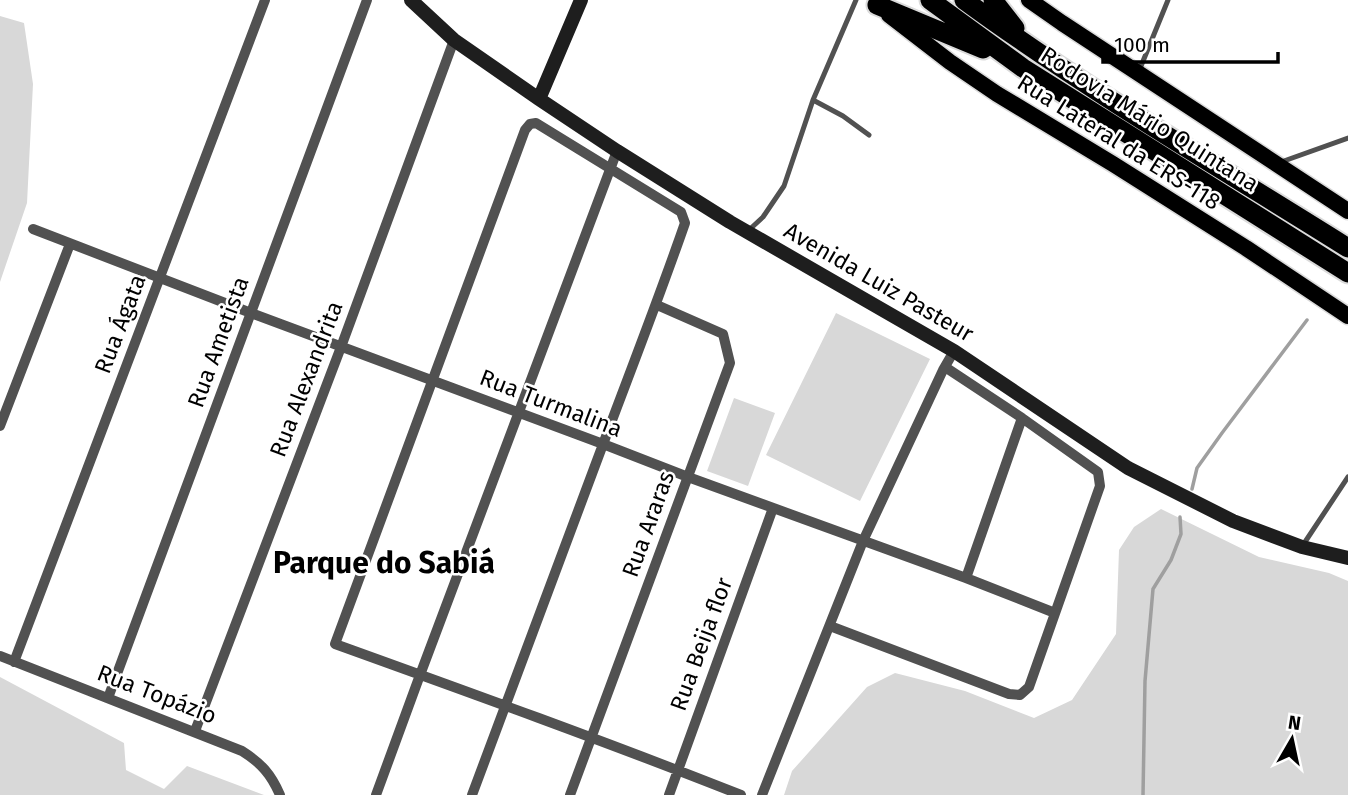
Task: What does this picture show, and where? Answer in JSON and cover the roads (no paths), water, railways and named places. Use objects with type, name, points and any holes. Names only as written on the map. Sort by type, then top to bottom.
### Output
[{"type":"highway","name":"Rodovia Mário Quintana","points":[[930,0],[1023,68],[1348,273]]},
{"type":"highway","name":"Rodovia Mário Quintana","points":[[964,0],[1034,50],[1122,107],[1348,248]]},
{"type":"highway","points":[[993,0],[1034,50]]},
{"type":"highway","points":[[874,3],[1023,68]]},
{"type":"main road","name":"Avenida Luiz Pasteur","points":[[411,0],[454,40],[617,151],[747,232],[954,351],[1128,468],[1233,521],[1301,547],[1348,558]]},
{"type":"main road","points":[[539,100],[581,0]]},
{"type":"main road","points":[[1029,0],[1137,74],[1348,211]]},
{"type":"main road","name":"Rua Lateral da ERS-118","points":[[874,3],[950,62],[997,94],[1113,164],[1348,316]]},
{"type":"street","name":"Rua Ágata","points":[[14,662],[265,0]]},
{"type":"street","name":"Rua Ametista","points":[[107,698],[367,0]]},
{"type":"street","name":"Rua Alexandrita","points":[[195,732],[454,40]]},
{"type":"street","points":[[472,795],[505,706],[603,444],[657,305],[685,223],[681,212],[536,123],[530,124],[525,130],[335,643],[420,675],[505,706],[592,738],[678,770],[741,795]]},
{"type":"street","points":[[376,795],[617,151]]},
{"type":"street","name":"Rua Turmalina","points":[[33,229],[341,347],[1055,613]]},
{"type":"street","points":[[0,426],[70,244]]},
{"type":"street","name":"Rua Araras","points":[[570,795],[730,363],[723,334],[657,305]]},
{"type":"street","points":[[762,795],[863,541],[954,351]]},
{"type":"street","points":[[830,626],[1009,694],[1020,695],[1029,687],[1100,486],[1098,472],[945,367]]},
{"type":"street","points":[[966,578],[1022,418]]},
{"type":"street","name":"Rua Beija flor","points":[[668,795],[773,508]]},
{"type":"street","name":"Rua Topázio","points":[[0,656],[242,751],[260,762],[280,795]]},
{"type":"lane","points":[[747,232],[763,217],[784,186],[813,100],[856,0]]},
{"type":"lane","points":[[1137,74],[1168,0]]},
{"type":"lane","points":[[813,100],[843,116],[869,135]]},
{"type":"lane","points":[[1275,164],[1348,138]]},
{"type":"lane","points":[[1301,547],[1348,477]]},
{"type":"waterway","points":[[1192,489],[1197,468],[1307,320]]},
{"type":"waterway","points":[[1143,795],[1145,681],[1153,589],[1171,560],[1181,534],[1180,517]]},
{"type":"district","name":"Parque do Sabiá","points":[[384,563]]}]
